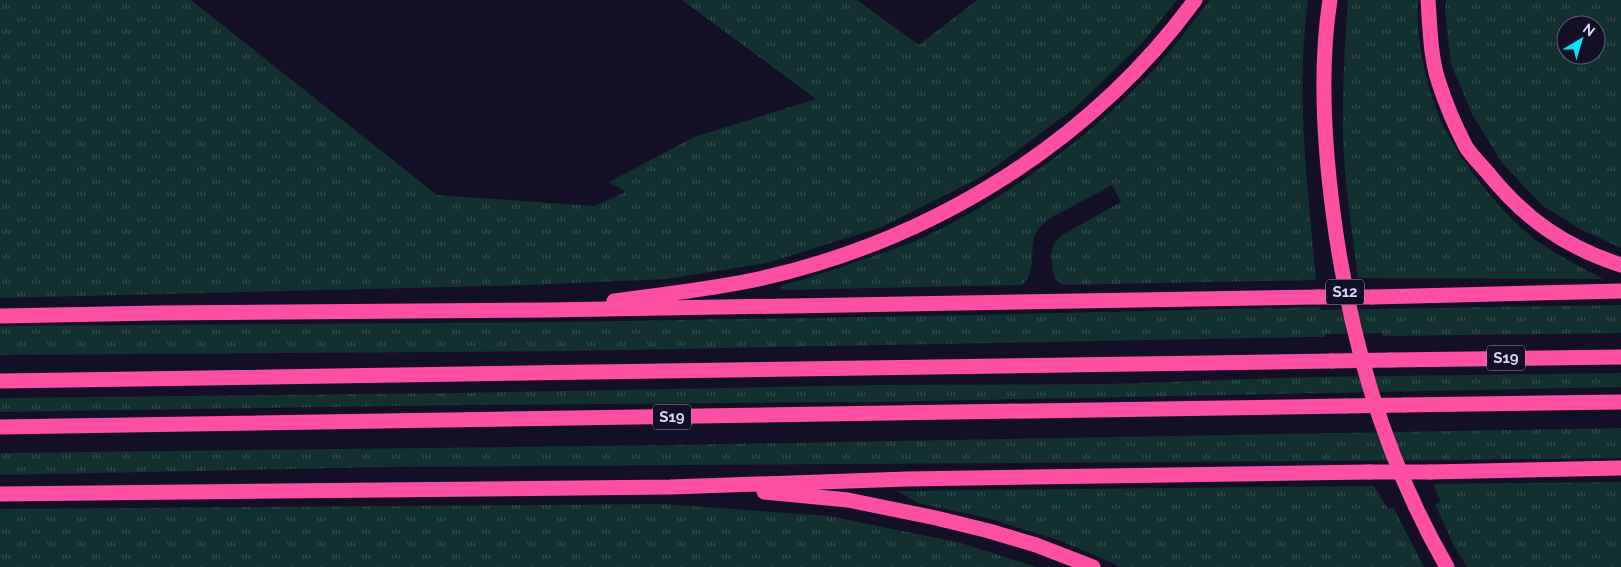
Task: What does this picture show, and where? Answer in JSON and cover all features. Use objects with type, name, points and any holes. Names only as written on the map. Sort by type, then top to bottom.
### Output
[{"type":"highway","points":[[548,310],[762,278],[852,252],[916,227],[997,184],[1072,128],[1138,68],[1196,0]]},
{"type":"highway","name":"S12","points":[[1330,0],[1324,88],[1326,149],[1339,264],[1365,375],[1409,492],[1447,567]]},
{"type":"highway","points":[[1428,0],[1431,42],[1438,78],[1452,118],[1467,148],[1518,206],[1550,233],[1594,257],[1621,266]]},
{"type":"highway","points":[[0,316],[548,310],[1621,291]]},
{"type":"highway","name":"S19","points":[[0,381],[1621,356]]},
{"type":"highway","name":"S19","points":[[0,427],[1621,402]]},
{"type":"highway","points":[[0,494],[670,487],[907,479],[1621,468]]},
{"type":"highway","points":[[670,487],[760,491],[848,500],[989,531],[1036,545],[1093,567]]},
{"type":"green space","points":[[0,0],[191,0],[437,195],[595,206],[626,192],[609,182],[694,137],[816,99],[682,0],[857,0],[919,45],[977,0],[1177,0],[1143,42],[1075,108],[983,176],[882,227],[767,263],[667,279],[529,285],[0,298]]},
{"type":"green space","points":[[1210,0],[1308,0],[1303,70],[1304,140],[1316,280],[1063,285],[1055,279],[1053,273],[1052,249],[1062,235],[1121,202],[1112,185],[1049,219],[1040,228],[1034,239],[1031,269],[1022,285],[781,290],[781,286],[919,239],[986,204],[1017,184],[1077,141],[1131,93],[1162,60]]},
{"type":"green space","points":[[1348,0],[1418,0],[1420,46],[1431,95],[1442,123],[1460,155],[1486,190],[1529,235],[1558,254],[1603,279],[1358,278],[1347,188],[1343,134],[1343,83]]},
{"type":"green space","points":[[1446,0],[1621,0],[1621,248],[1580,229],[1543,206],[1502,163],[1472,114],[1451,64],[1445,12]]},
{"type":"green space","points":[[1621,305],[1621,333],[1383,336],[1382,333],[1325,334],[1325,337],[570,351],[0,355],[0,326],[569,322],[1320,307],[1321,310]]},
{"type":"green space","points":[[1621,373],[1621,387],[878,402],[458,405],[0,412],[0,398],[459,393],[875,385],[1110,384],[1311,377]]},
{"type":"green space","points":[[1621,428],[1621,458],[383,467],[0,475],[0,453],[672,445]]},
{"type":"green space","points":[[1621,482],[1621,567],[1467,567],[1454,546],[1435,504],[1441,502],[1433,484]]},
{"type":"green space","points":[[1374,486],[1388,509],[1393,507],[1424,567],[1121,567],[1061,541],[987,518],[918,503],[897,491]]},
{"type":"green space","points":[[663,504],[829,516],[961,543],[1036,567],[0,567],[0,509]]}]
